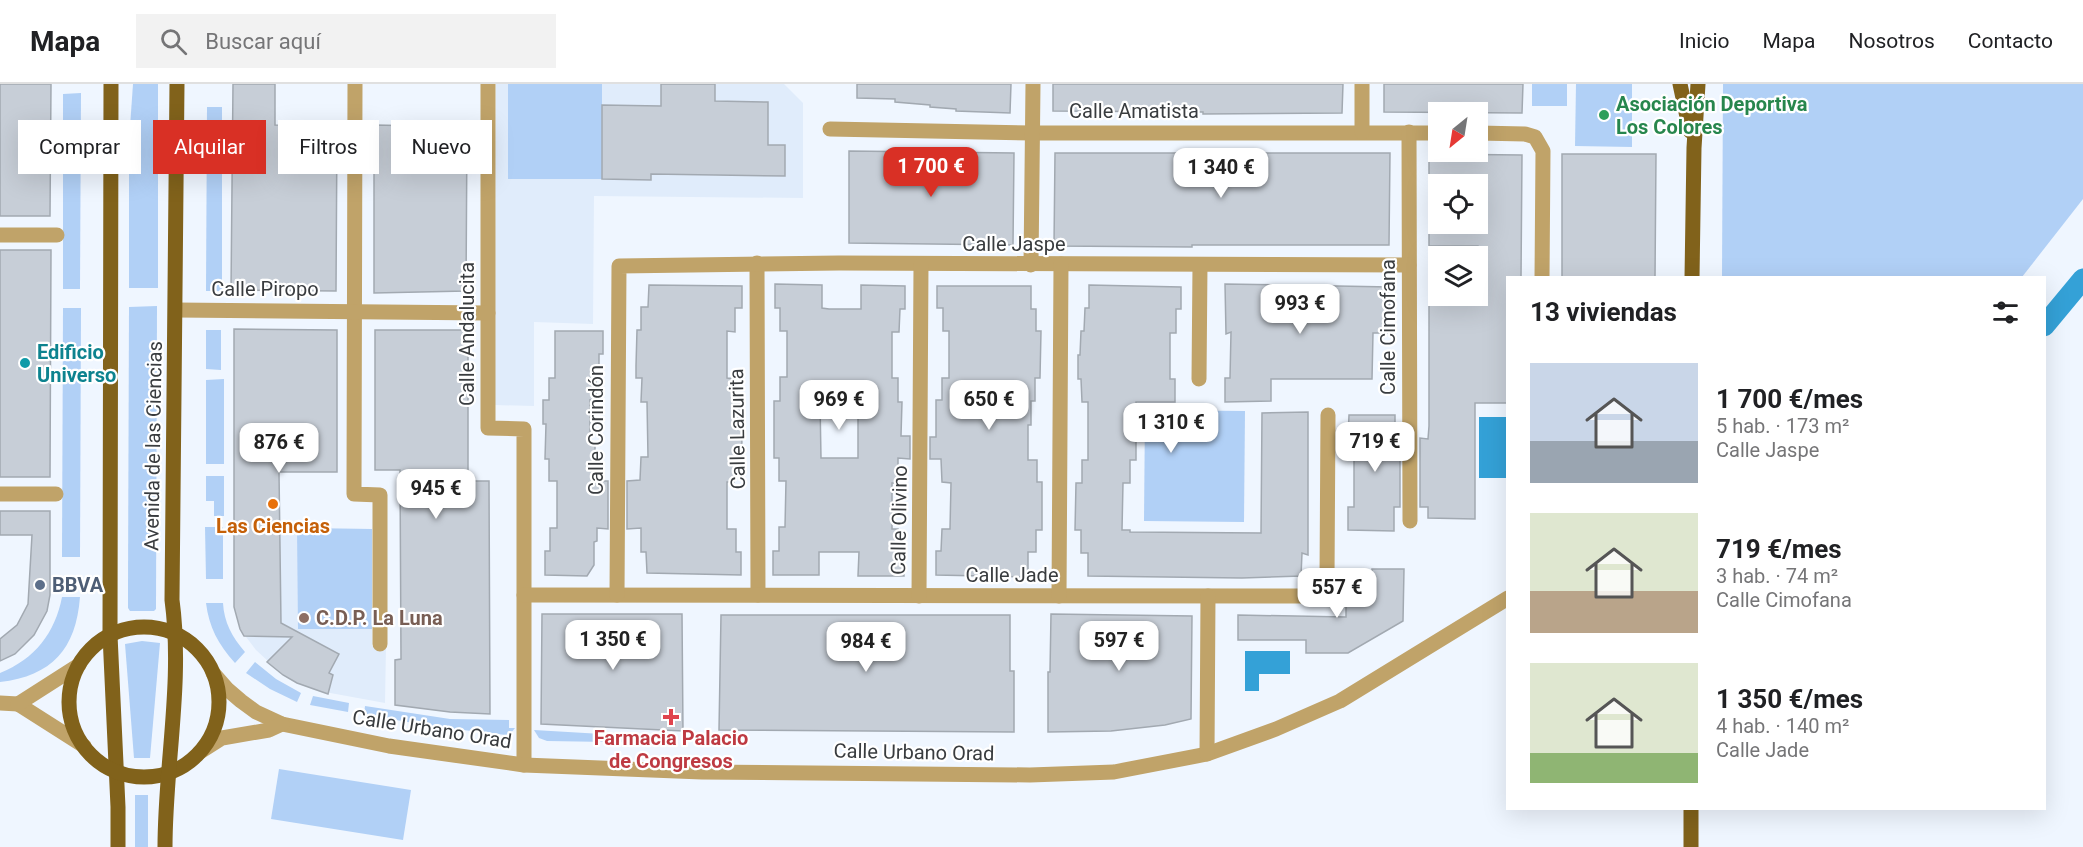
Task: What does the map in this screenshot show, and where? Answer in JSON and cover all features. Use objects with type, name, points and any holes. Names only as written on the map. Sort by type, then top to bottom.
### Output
[{"type":"main road","name":"Avenida de las Ciencias","points":[[111,84],[110,635],[118,847]]},
{"type":"main road","name":"Avenida de las Ciencias","points":[[165,847],[165,808],[177,634],[172,600],[177,84]]},
{"type":"main road","points":[[1680,84],[1694,148]]},
{"type":"main road","points":[[1692,276],[1694,148],[1698,84]]},
{"type":"main road","points":[[132,628],[155,628],[177,634],[201,653],[213,673],[219,698],[218,714],[213,731],[200,752],[185,765],[168,773],[142,776],[116,771],[101,763],[84,746],[74,727],[69,706],[71,685],[78,665],[92,647],[110,635],[132,628]]},
{"type":"main road","points":[[1690,847],[1691,810]]},
{"type":"street","points":[[355,84],[354,495],[380,495],[380,644]]},
{"type":"street","name":"Calle Andalucita","points":[[488,84],[488,428],[524,429],[524,765]]},
{"type":"street","points":[[1031,265],[1033,84]]},
{"type":"street","points":[[1362,84],[1362,132]]},
{"type":"street","name":"Calle Amatista","points":[[830,129],[1032,133],[1428,133]]},
{"type":"street","name":"Calle Cimofana","points":[[1409,132],[1410,521]]},
{"type":"street","points":[[1488,133],[1525,134],[1536,137],[1543,151],[1542,276]]},
{"type":"street","points":[[0,235],[57,235]]},
{"type":"street","name":"Calle Jaspe","points":[[619,266],[757,263],[1409,266]]},
{"type":"street","name":"Calle Lazurita","points":[[757,263],[758,595]]},
{"type":"street","points":[[1059,596],[1061,264]]},
{"type":"street","name":"Calle Olivino","points":[[919,596],[921,265]]},
{"type":"street","points":[[1199,379],[1200,265]]},
{"type":"street","name":"Calle Corindón","points":[[617,595],[619,266]]},
{"type":"street","name":"Calle Piropo","points":[[176,310],[488,313]]},
{"type":"street","name":"Calle Jade","points":[[524,595],[1311,596],[1322,590],[1327,579],[1328,415]]},
{"type":"street","points":[[0,494],[56,494]]},
{"type":"street","points":[[1208,596],[1208,754]]},
{"type":"street","name":"Calle Urbano Orad","points":[[282,724],[389,746],[524,765],[702,772],[1030,775],[1114,772],[1208,754],[1276,729],[1340,701],[1506,599]]},
{"type":"street","points":[[18,704],[78,665]]},
{"type":"street","points":[[213,673],[241,700],[256,711],[282,724]]},
{"type":"street","points":[[0,703],[18,704],[84,746]]},
{"type":"street","points":[[200,752],[222,738],[269,730],[282,724]]},
{"type":"shaded area","points":[[133,84],[158,84],[158,120],[153,120],[153,174],[158,174],[158,288],[129,288],[129,174],[141,174],[141,120],[130,120]]},
{"type":"shaded area","points":[[496,84],[784,84],[803,103],[803,198],[594,196],[593,324],[534,322],[534,406],[495,405]]},
{"type":"shaded area","points":[[508,84],[602,84],[602,179],[508,179]]},
{"type":"shaded area","points":[[1532,84],[1567,84],[1567,106],[1532,106]]},
{"type":"shaded area","name":"Asociación Deportiva Los Colores","points":[[1576,84],[1632,84],[1632,147],[1575,146]]},
{"type":"shaded area","points":[[1723,84],[2083,84],[2083,199],[2023,276],[1722,276]]},
{"type":"shaded area","points":[[81,93],[81,120],[63,120],[63,94]]},
{"type":"shaded area","points":[[207,107],[222,107],[222,120],[207,120]]},
{"type":"shaded area","points":[[63,174],[81,174],[80,289],[63,289]]},
{"type":"shaded area","points":[[207,174],[222,174],[222,291],[206,291]]},
{"type":"shaded area","points":[[157,306],[156,609],[154,611],[130,611],[128,608],[129,307]]},
{"type":"shaded area","points":[[63,308],[81,308],[80,557],[62,557]]},
{"type":"shaded area","points":[[206,330],[221,330],[221,370],[206,369]]},
{"type":"shaded area","points":[[224,379],[224,464],[206,464],[206,380]]},
{"type":"shaded area","points":[[1145,410],[1245,411],[1244,522],[1144,521]]},
{"type":"shaded area","points":[[206,476],[224,476],[224,516],[214,516],[214,501],[206,501]]},
{"type":"shaded area","points":[[205,527],[223,527],[223,579],[206,579]]},
{"type":"shaded area","name":"C.D.P. La Luna","points":[[235,527],[372,529],[372,646],[386,646],[385,703],[314,690],[283,675],[256,650],[240,629],[234,607]]},
{"type":"shaded area","points":[[297,528],[372,529],[372,629],[298,629]]},
{"type":"shaded area","points":[[62,597],[80,597],[78,615],[67,645],[58,657],[34,674],[0,682],[0,673],[23,660],[42,643],[54,622]]},
{"type":"shaded area","points":[[206,603],[223,603],[229,629],[245,652],[235,663],[215,635]]},
{"type":"shaded area","points":[[142,641],[160,643],[150,758],[134,758],[125,644]]},
{"type":"shaded area","points":[[255,662],[276,679],[301,693],[297,702],[270,689],[246,673]]},
{"type":"shaded area","points":[[313,696],[349,703],[348,712],[310,705]]},
{"type":"shaded area","points":[[365,706],[450,719],[509,720],[509,728],[515,728],[506,735],[446,728],[364,715]]},
{"type":"shaded area","points":[[534,730],[670,738],[670,743],[547,741],[539,738]]},
{"type":"shaded area","points":[[279,769],[411,790],[403,840],[271,819]]},
{"type":"shaded area","points":[[135,795],[148,795],[148,847],[135,847]]},
{"type":"water","points":[[1479,417],[1506,417],[1506,478],[1479,478]]},
{"type":"water","points":[[1245,651],[1290,651],[1290,674],[1259,674],[1259,691],[1245,691]]},
{"type":"building","points":[[0,84],[51,84],[51,120],[18,120],[18,174],[50,174],[50,216],[0,216]]},
{"type":"building","points":[[233,84],[275,84],[278,174],[337,174],[336,291],[231,290],[232,174],[266,174],[266,120],[233,120]]},
{"type":"building","points":[[661,84],[715,84],[715,101],[768,102],[768,145],[785,145],[785,176],[651,174],[651,180],[602,179],[602,105],[661,106]]},
{"type":"building","points":[[857,84],[1011,84],[1010,113],[956,111],[956,109],[930,107],[930,105],[895,102],[895,99],[857,98]]},
{"type":"building","points":[[1053,84],[1343,84],[1342,113],[1203,114],[1203,112],[1053,111]]},
{"type":"building","points":[[1384,84],[1523,84],[1522,113],[1488,113],[1488,102],[1428,102],[1428,112],[1384,112]]},
{"type":"building","points":[[379,125],[391,125],[391,174],[467,174],[466,291],[374,293],[374,174],[379,174]]},
{"type":"building","points":[[849,151],[1014,153],[1013,245],[849,243]]},
{"type":"building","points":[[1055,153],[1390,153],[1389,245],[1054,246]]},
{"type":"building","points":[[1562,154],[1656,154],[1655,276],[1562,276]]},
{"type":"building","points":[[1488,155],[1522,155],[1521,276],[1506,276],[1506,403],[1475,403],[1475,519],[1428,518],[1428,507],[1420,507],[1420,438],[1428,439],[1429,426],[1429,306],[1488,306],[1488,246],[1429,246],[1429,234],[1488,234],[1488,174],[1429,174],[1429,162],[1488,162]]},
{"type":"building","name":"Edificio Universo","points":[[0,250],[51,250],[50,477],[0,477]]},
{"type":"building","points":[[775,284],[822,285],[822,308],[829,309],[861,309],[861,285],[905,286],[905,309],[900,309],[899,332],[892,332],[892,378],[898,378],[898,402],[902,402],[901,436],[910,436],[910,459],[898,458],[898,483],[892,483],[892,529],[898,529],[898,552],[903,552],[904,576],[858,576],[859,552],[819,552],[819,575],[773,575],[773,551],[779,551],[779,527],[785,527],[786,481],[779,481],[779,458],[774,458],[774,401],[780,401],[780,377],[787,377],[787,331],[780,331],[780,308],[775,308]],"holes":[[[826,400],[858,401],[858,458],[821,458],[820,402],[826,402]]]},
{"type":"building","points":[[1225,284],[1390,287],[1389,333],[1373,333],[1372,379],[1271,379],[1271,401],[1225,402],[1225,378],[1230,378],[1231,332],[1226,334]]},
{"type":"building","points":[[649,285],[742,286],[742,308],[735,308],[735,332],[727,331],[727,378],[736,379],[736,401],[741,401],[742,448],[741,459],[735,459],[734,482],[727,482],[727,529],[736,529],[736,552],[741,552],[741,575],[647,573],[646,552],[641,552],[641,528],[627,529],[627,481],[640,480],[641,457],[648,457],[647,402],[641,402],[642,378],[636,378],[636,366],[637,330],[641,330],[641,307],[648,307]]},
{"type":"building","points":[[1089,285],[1181,287],[1181,309],[1176,309],[1176,333],[1170,333],[1170,379],[1175,379],[1175,402],[1136,402],[1136,460],[1130,460],[1130,483],[1123,483],[1122,530],[1130,530],[1130,532],[1261,533],[1262,413],[1308,412],[1308,555],[1302,553],[1301,576],[1242,578],[1088,576],[1088,553],[1081,553],[1081,530],[1075,530],[1076,483],[1082,483],[1082,460],[1088,460],[1088,402],[1082,402],[1081,379],[1078,379],[1078,355],[1080,355],[1081,331],[1084,331],[1085,308],[1089,308]]},
{"type":"building","points":[[937,286],[1031,286],[1031,309],[1036,309],[1036,331],[1041,331],[1040,378],[1035,378],[1035,401],[1031,401],[1028,460],[1037,460],[1037,482],[1042,482],[1042,530],[1036,530],[1036,552],[1028,552],[1028,577],[936,575],[936,551],[941,551],[942,529],[950,529],[951,483],[942,482],[941,459],[930,459],[930,437],[936,437],[936,400],[942,400],[942,378],[949,378],[949,331],[943,331],[943,308],[937,308]]},
{"type":"building","points":[[234,329],[337,330],[337,472],[279,472],[281,623],[339,654],[329,673],[333,675],[328,694],[297,683],[267,662],[292,637],[244,636],[234,607]]},
{"type":"building","points":[[375,330],[468,330],[468,481],[489,481],[490,714],[395,705],[395,660],[401,659],[400,470],[375,470]]},
{"type":"building","points":[[555,331],[603,331],[603,354],[599,354],[599,378],[596,378],[596,401],[590,400],[590,445],[595,445],[595,468],[599,468],[601,481],[608,481],[608,529],[597,528],[597,541],[594,542],[594,565],[587,576],[545,575],[545,551],[550,551],[550,528],[557,528],[557,481],[549,481],[549,459],[545,459],[546,424],[543,424],[543,400],[549,400],[549,378],[555,378]]},
{"type":"building","points":[[1349,415],[1395,415],[1395,437],[1400,438],[1400,507],[1394,507],[1394,531],[1348,530],[1348,507],[1354,507],[1354,437],[1348,437]]},
{"type":"building","points":[[0,511],[50,511],[50,595],[47,611],[34,635],[15,654],[0,661],[0,639],[17,625],[28,604],[32,535],[0,535]]},
{"type":"building","points":[[1372,569],[1404,569],[1403,621],[1348,653],[1306,653],[1306,640],[1238,640],[1238,615],[1346,617],[1346,593],[1372,594]]},
{"type":"building","points":[[542,614],[682,614],[683,731],[541,724]]},
{"type":"building","points":[[1051,614],[1192,616],[1191,719],[1165,725],[1111,731],[1048,732]]},
{"type":"building","points":[[721,615],[1010,615],[1010,671],[1014,671],[1014,732],[719,730]]},
{"type":"waterway","points":[[2046,324],[2083,279]]},
{"type":"place","name":"Asociación Deportiva Los Colores","points":[[1604,115]]},
{"type":"place","name":"Edificio Universo","points":[[25,363]]},
{"type":"place","name":"Las Ciencias","points":[[273,504]]},
{"type":"place","name":"BBVA","points":[[40,585]]},
{"type":"place","name":"C.D.P. La Luna","points":[[304,618]]},
{"type":"place","name":"Farmacia Palacio de Congresos","points":[[671,717]]}]
